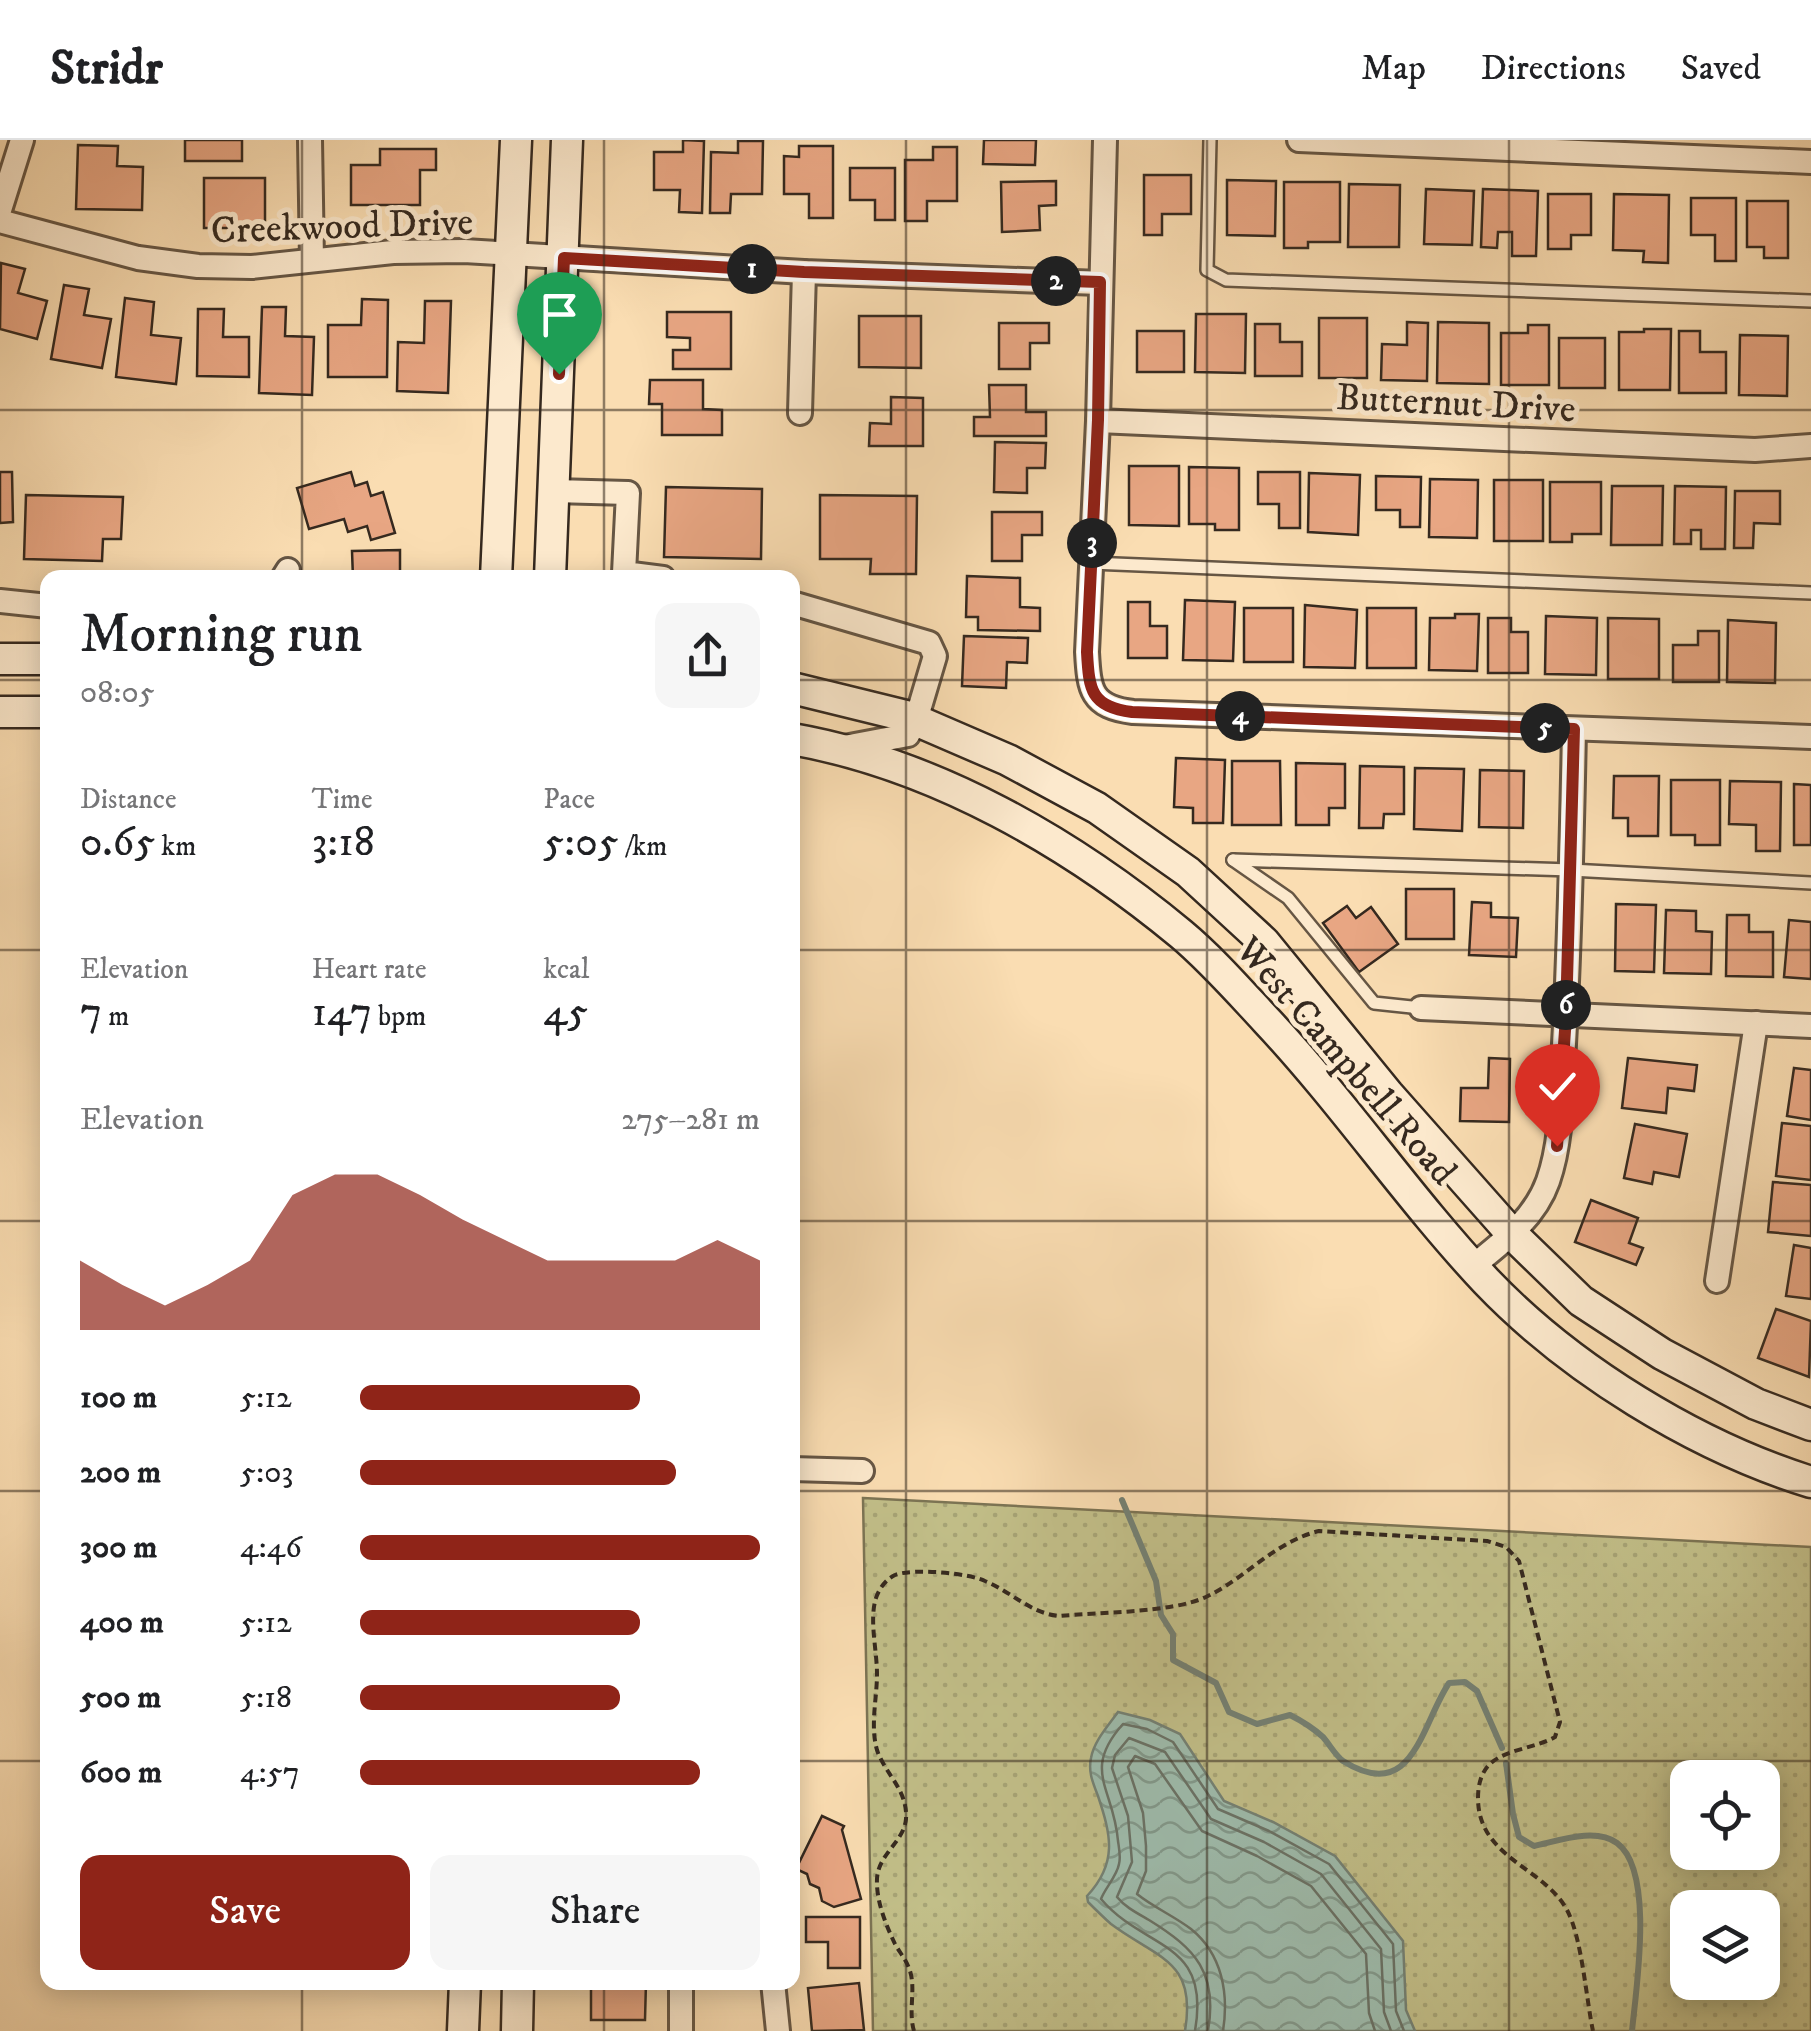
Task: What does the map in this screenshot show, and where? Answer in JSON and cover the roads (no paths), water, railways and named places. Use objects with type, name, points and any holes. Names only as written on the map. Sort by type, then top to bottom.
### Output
[{"type":"main road","points":[[496,570],[516,140]]},
{"type":"main road","points":[[550,570],[567,140]]},
{"type":"main road","points":[[0,659],[40,659]]},
{"type":"main road","name":"West Campbell Road","points":[[800,690],[916,720],[1008,760],[1098,808],[1188,872],[1264,942],[1388,1094],[1512,1234],[1580,1301],[1662,1354],[1756,1404],[1811,1425]]},
{"type":"main road","points":[[0,712],[40,712]]},
{"type":"main road","name":"West Campbell Road","points":[[800,741],[923,778],[1034,830],[1081,859],[1183,936],[1247,1000],[1488,1283],[1578,1362],[1670,1422],[1772,1470],[1811,1482]]},
{"type":"main road","points":[[1247,1000],[1286,969]]},
{"type":"main road","points":[[464,2031],[465,1990]]},
{"type":"main road","points":[[517,2031],[518,1990]]},
{"type":"street","points":[[0,210],[22,140]]},
{"type":"street","points":[[310,140],[312,260]]},
{"type":"street","points":[[1105,140],[1088,662],[1095,698],[1110,710],[1132,712],[1811,737]]},
{"type":"street","points":[[1299,140],[1662,148],[1811,162]]},
{"type":"street","name":"Creekwood Drive","points":[[0,221],[138,258],[198,266],[252,268],[394,252],[1100,282]]},
{"type":"street","points":[[800,413],[804,272]]},
{"type":"street","name":"Butternut Drive","points":[[1098,420],[1755,450],[1811,446]]},
{"type":"street","points":[[554,491],[628,492],[624,570]]},
{"type":"street","points":[[0,600],[40,605]]},
{"type":"street","points":[[800,605],[929,644],[935,656],[908,735],[836,749]]},
{"type":"street","points":[[1474,1266],[1512,1234],[1533,1209],[1547,1182],[1557,1146],[1566,1016],[1574,729]]},
{"type":"street","points":[[1421,1008],[1811,1026]]},
{"type":"street","points":[[1718,1281],[1756,1023]]},
{"type":"street","points":[[800,1469],[862,1471]]},
{"type":"street","points":[[681,1990],[681,2031]]},
{"type":"street","points":[[775,1990],[778,2031]]},
{"type":"lane","points":[[1210,140],[1208,270],[1226,280],[1811,301]]},
{"type":"lane","points":[[1092,563],[1811,593]]},
{"type":"lane","points":[[1421,1008],[1374,1003],[1288,898],[1232,860],[1571,870],[1811,883]]},
{"type":"water","points":[[1118,1712],[1150,1720],[1180,1734],[1224,1801],[1335,1856],[1403,1941],[1406,2010],[1415,2031],[1185,2031],[1187,2007],[1179,1975],[1088,1902],[1087,1896],[1104,1872],[1109,1848],[1091,1758],[1098,1740]]},
{"type":"waterway","points":[[1122,1500],[1156,1581],[1161,1615],[1173,1634],[1173,1660],[1216,1683],[1229,1712],[1257,1724],[1290,1715],[1323,1737],[1343,1761],[1367,1772],[1385,1773],[1400,1767],[1412,1754],[1449,1683],[1465,1682],[1477,1691],[1502,1748]]},
{"type":"waterway","points":[[1506,1763],[1519,1837],[1534,1846],[1598,1836],[1617,1843],[1629,1857],[1640,1904],[1632,2031]]}]
